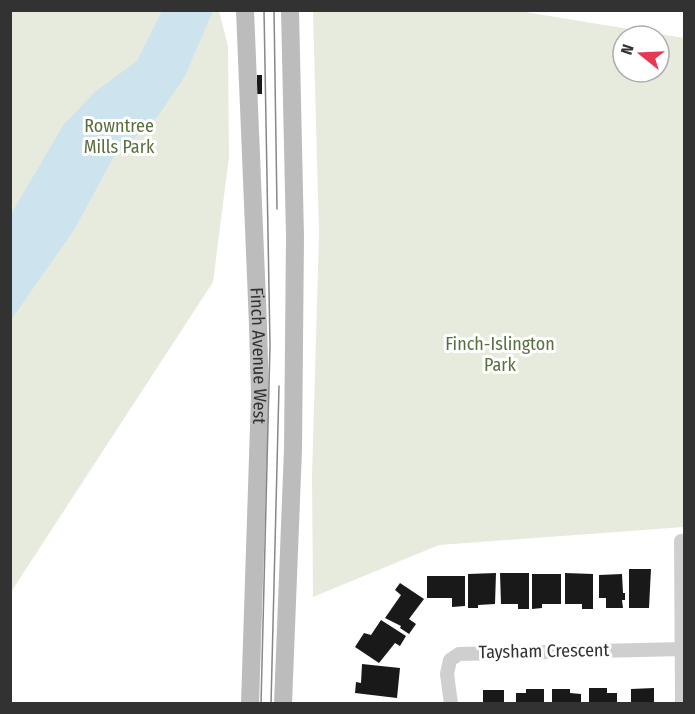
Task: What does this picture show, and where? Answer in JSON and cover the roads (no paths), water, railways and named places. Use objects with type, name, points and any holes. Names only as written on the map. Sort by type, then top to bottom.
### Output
[{"type":"main road","name":"Finch Avenue West","points":[[244,10],[260,395],[250,704]]},
{"type":"main road","name":"Finch Avenue West","points":[[283,704],[293,449],[295,260],[290,10]]},
{"type":"street","points":[[681,541],[682,704]]},
{"type":"street","name":"Taysham Crescent","points":[[451,704],[447,674],[450,660],[459,654],[683,649]]},
{"type":"water","points":[[162,11],[213,11],[185,76],[158,116],[113,158],[74,230],[11,320],[11,214],[64,124],[96,91],[137,61]]},
{"type":"tram line","points":[[261,704],[270,345],[264,10]]},
{"type":"tram line","points":[[274,10],[277,209]]},
{"type":"tram line","points":[[271,704],[279,386]]},
{"type":"park label","name":"Rowntree Mills Park","points":[[119,136]]},
{"type":"park label","name":"Finch-Islington Park","points":[[500,354]]}]
